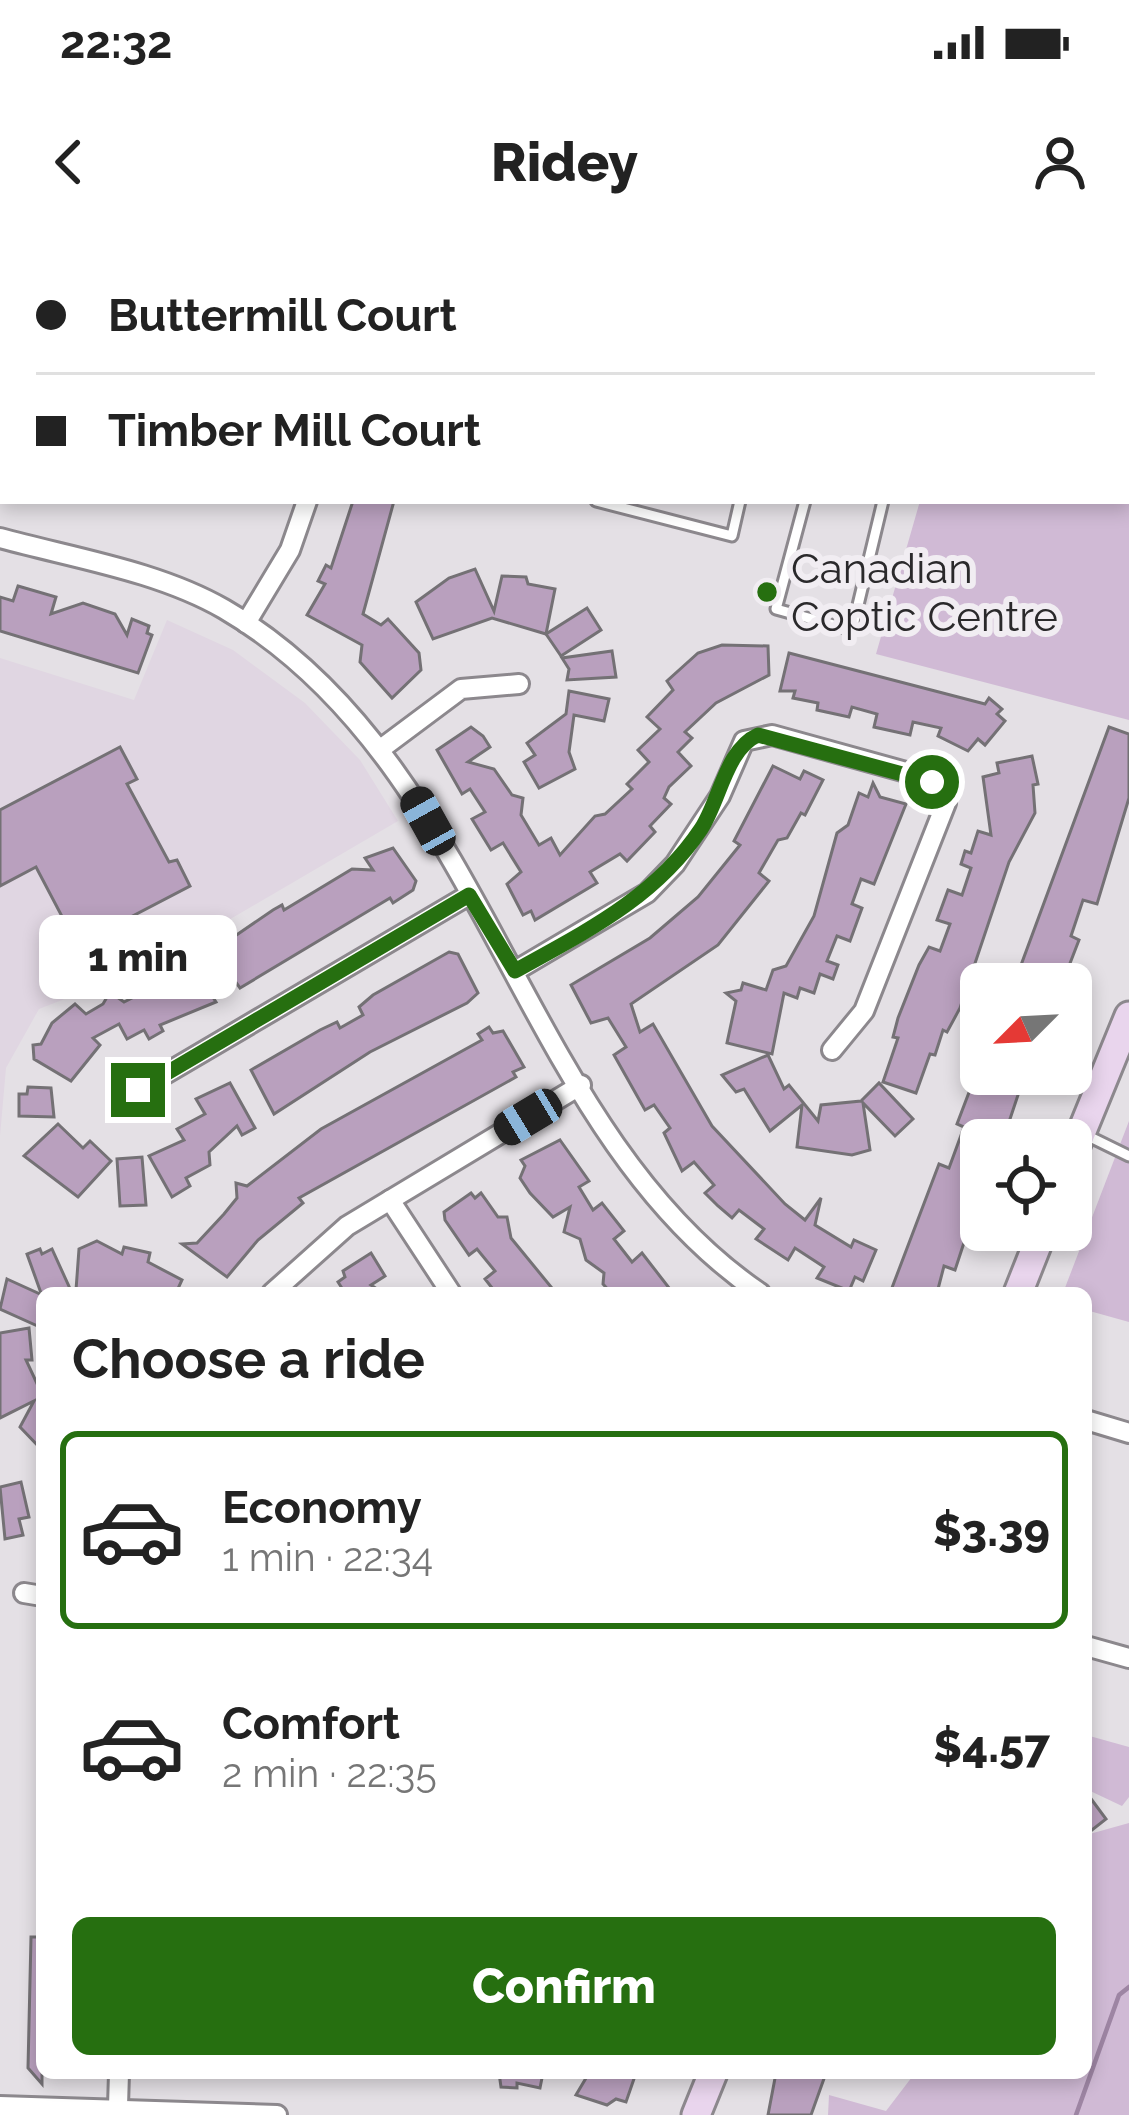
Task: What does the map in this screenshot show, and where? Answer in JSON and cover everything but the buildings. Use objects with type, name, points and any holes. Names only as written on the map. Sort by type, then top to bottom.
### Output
[{"type":"main road","points":[[1087,1119],[1129,1016]]},
{"type":"main road","points":[[1020,1287],[1035,1251]]},
{"type":"main road","points":[[696,2115],[711,2079]]},
{"type":"street","points":[[246,623],[290,550],[306,504]]},
{"type":"street","points":[[0,538],[195,594],[280,645],[382,748],[581,1085],[676,1226],[752,1287]]},
{"type":"street","points":[[382,748],[461,689],[519,684]]},
{"type":"street","points":[[515,971],[646,893],[701,828],[744,741],[772,735],[924,777],[946,803],[864,1011],[832,1050]]},
{"type":"street","points":[[138,1090],[469,895]]},
{"type":"street","points":[[278,1287],[321,1246],[581,1085]]},
{"type":"street","points":[[390,1200],[447,1287]]},
{"type":"street","points":[[1092,1422],[1129,1432]]},
{"type":"street","points":[[1092,1648],[1129,1658]]},
{"type":"street","points":[[118,2106],[119,2079]]},
{"type":"street","points":[[0,2106],[118,2106],[277,2115]]},
{"type":"lane","points":[[608,504],[732,536],[739,504]]},
{"type":"lane","points":[[804,504],[776,609],[852,630],[883,504]]},
{"type":"lane","points":[[1092,1148],[1129,1156]]},
{"type":"shaded area","points":[[919,504],[1129,504],[1129,720],[876,654]]},
{"type":"shaded area","points":[[167,620],[233,650],[305,703],[360,760],[398,821],[152,965],[39,1009],[6,1068],[0,1136],[0,658],[134,700]]},
{"type":"shaded area","points":[[1129,1121],[1129,1322],[1092,1312],[1092,1287],[1065,1287],[1079,1251],[1092,1251],[1092,1217]]},
{"type":"shaded area","points":[[1092,1737],[1129,1747],[1129,1797],[1122,1806],[1092,1792]]},
{"type":"shaded area","points":[[1129,1823],[1129,2115],[828,2115],[829,2095],[886,2111],[910,2079],[1092,2079],[1092,1833]]},
{"type":"waterway","points":[[1092,2070],[1119,1995],[1129,1987]]},
{"type":"waterway","points":[[1076,2115],[1089,2079]]},
{"type":"place","name":"Canadian Coptic Centre","points":[[767,592]]},
{"type":"route","points":[[138,1090],[469,895],[515,971],[567,944],[646,893],[675,864],[720,796],[735,753],[744,741],[758,735],[772,735],[932,782]]}]
